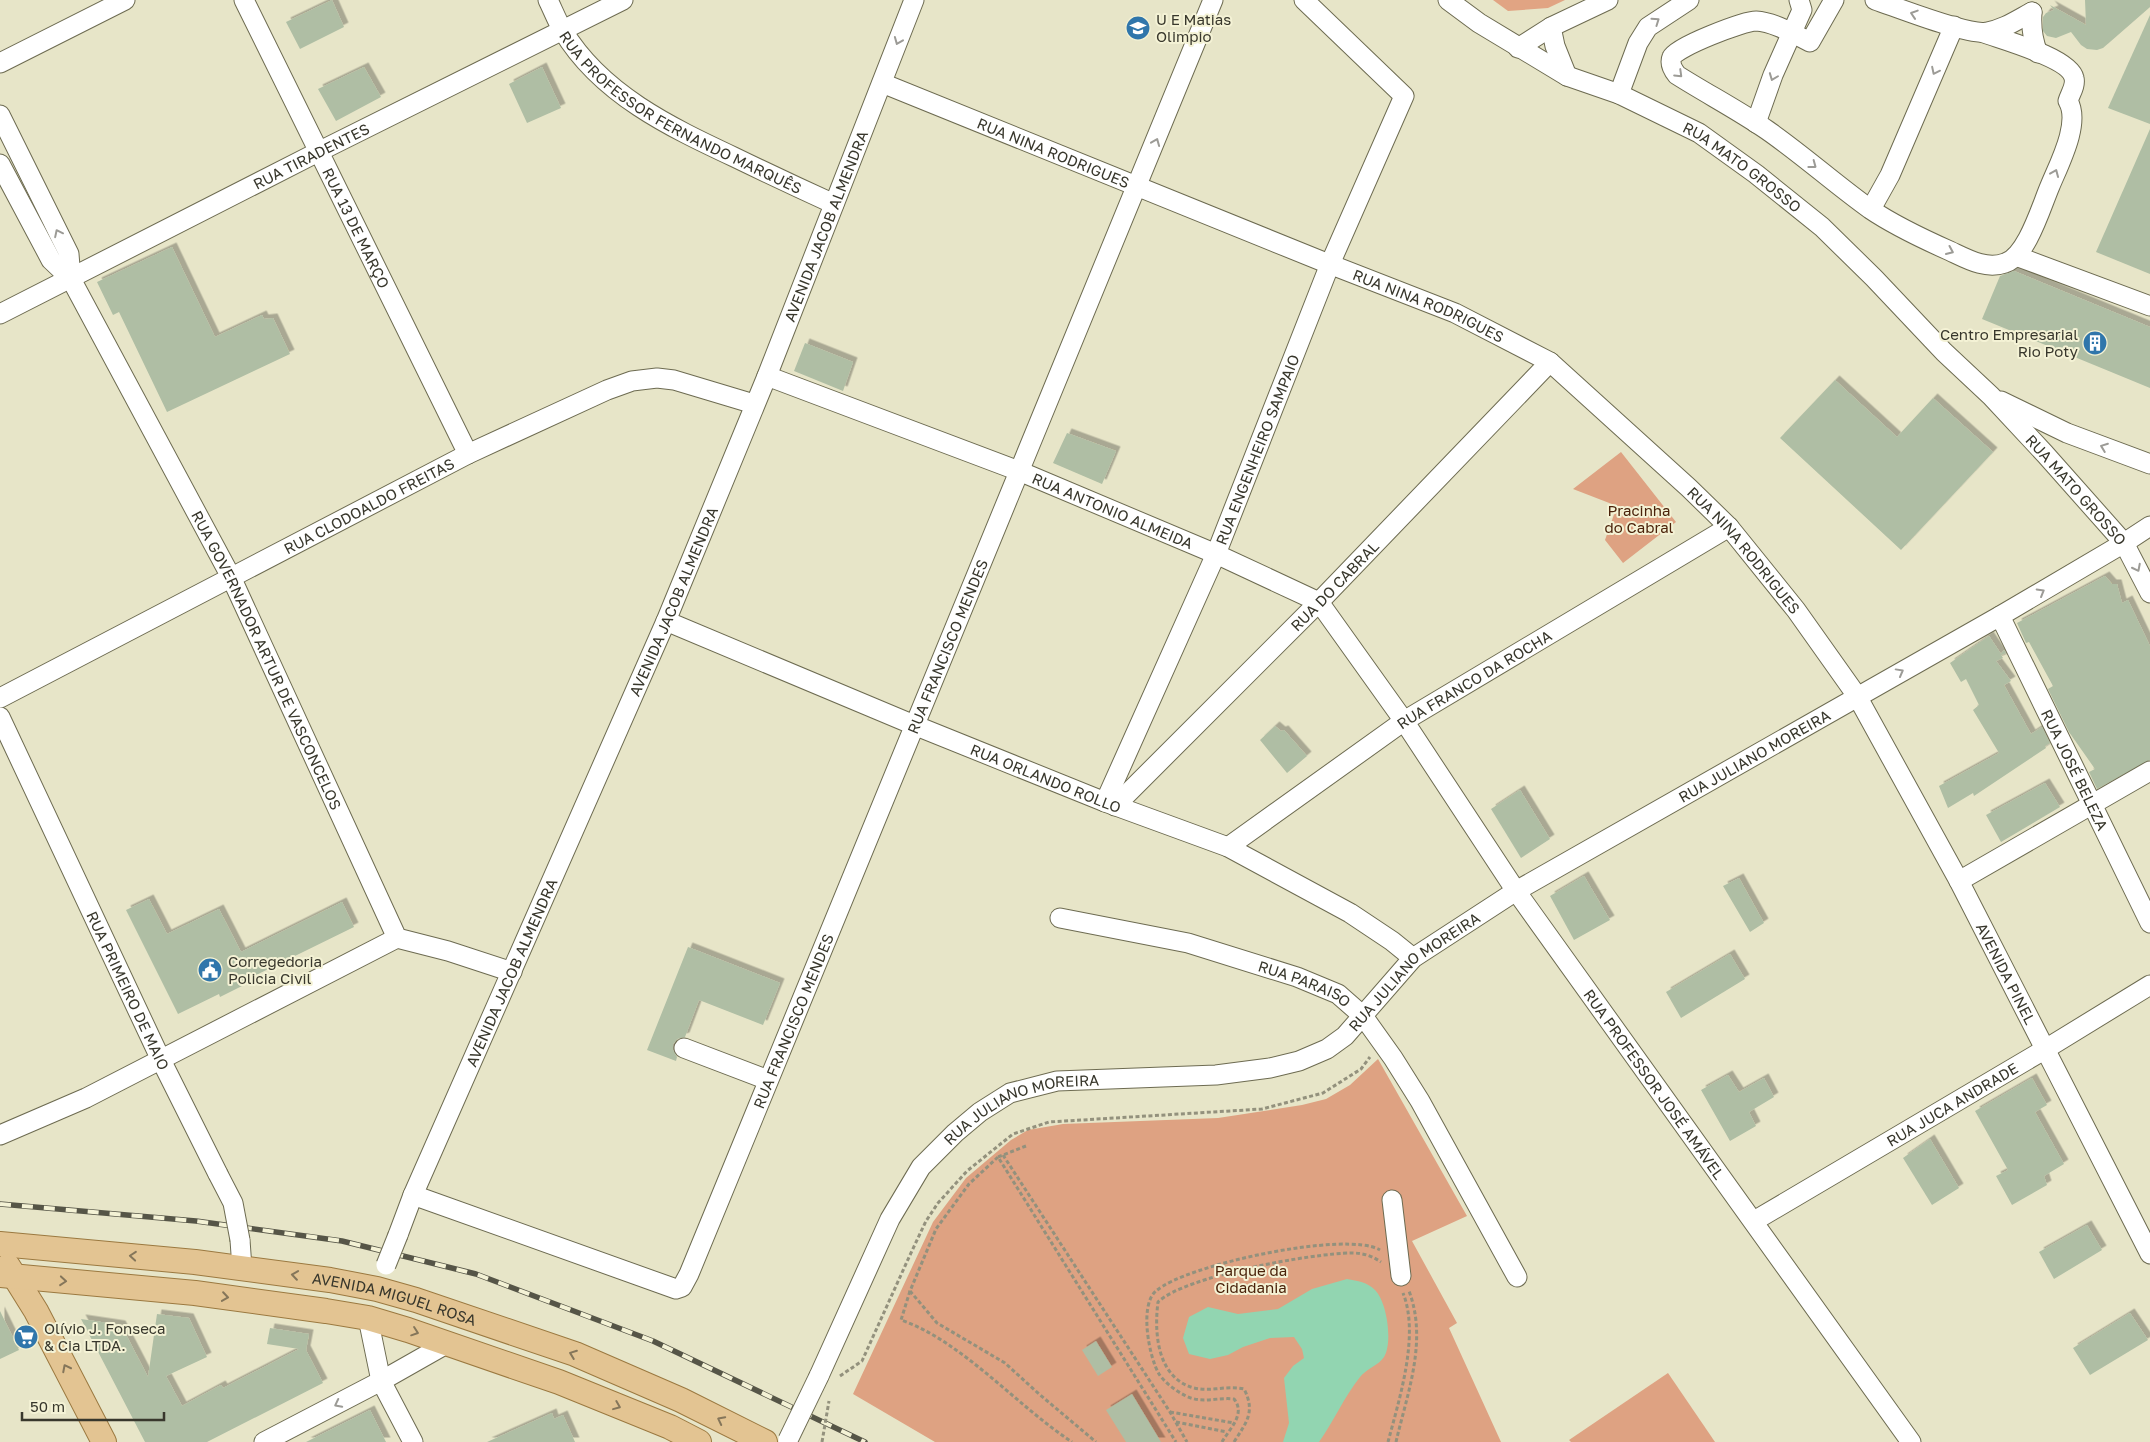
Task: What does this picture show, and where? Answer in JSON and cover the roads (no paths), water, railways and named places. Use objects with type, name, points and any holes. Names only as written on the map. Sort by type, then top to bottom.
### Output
[{"type":"main road","name":"AVENIDA MIGUEL ROSA","points":[[0,1244],[242,1268],[330,1280],[377,1289],[416,1300],[575,1354],[681,1400],[765,1442]]},
{"type":"main road","points":[[0,1252],[7,1275],[36,1311],[104,1442]]},
{"type":"main road","name":"AVENIDA MIGUEL ROSA","points":[[7,1275],[195,1293],[368,1318],[448,1343],[559,1382],[670,1427],[699,1442]]},
{"type":"main road","points":[[368,1318],[377,1289]]},
{"type":"street","points":[[0,64],[125,0]]},
{"type":"street","name":"RUA 13 DE MARÇO","points":[[244,0],[468,454]]},
{"type":"street","name":"RUA PROFESSOR FERNANDO MARQUÊS","points":[[548,0],[563,31],[589,64],[609,84],[632,102],[675,129],[834,204]]},
{"type":"street","name":"RUA TIRADENTES","points":[[0,314],[318,152],[623,0]]},
{"type":"street","name":"AVENIDA JACOB ALMENDRA","points":[[377,1289],[413,1195],[666,621],[767,376],[914,0]]},
{"type":"street","name":"RUA FRANCISCO MENDES","points":[[413,1195],[676,1289],[682,1287],[1138,187],[1213,0]]},
{"type":"street","name":"RUA ENGENHEIRO SAMPAIO","points":[[1110,804],[1216,554],[1330,264],[1404,96],[1304,0]]},
{"type":"street","name":"RUA MATO GROSSO","points":[[1448,0],[1518,48],[1567,76],[1619,94],[1699,133],[1756,174],[1822,227],[1874,278],[1944,352],[1991,396],[2045,454],[2124,543],[2150,593]]},
{"type":"street","points":[[1518,48],[1551,27],[1608,0]]},
{"type":"street","points":[[1619,94],[1638,43],[1648,27],[1689,0]]},
{"type":"street","points":[[1756,123],[1791,33],[1802,10],[1799,0]]},
{"type":"street","points":[[1834,0],[1810,42],[1776,26],[1755,21],[1695,42],[1674,54],[1671,59],[1671,65],[1677,75],[1756,123],[1871,209],[1926,241],[1977,263],[2006,263],[2016,256],[2029,238],[2065,150],[2073,116],[2072,108],[2068,101],[2073,88],[2074,78],[2070,71],[2059,62],[2038,53],[1984,33],[1954,26],[1875,0]]},
{"type":"street","points":[[1984,33],[2007,26],[2032,12],[2033,41],[2038,53]]},
{"type":"street","points":[[1871,209],[1890,175],[1954,26]]},
{"type":"street","points":[[1551,27],[1567,76]]},
{"type":"street","name":"RUA NINA RODRIGUES","points":[[882,83],[1330,264],[1455,312],[1550,362],[1689,488],[1729,527],[1796,610],[1857,696]]},
{"type":"street","name":"RUA GOVERNADOR ARTUR DE VASCONCELOS","points":[[0,115],[68,254],[71,279]]},
{"type":"street","name":"RUA GOVERNADOR ARTUR DE VASCONCELOS","points":[[0,164],[51,260],[71,279],[231,576],[397,938]]},
{"type":"street","points":[[2016,256],[2150,306]]},
{"type":"street","name":"RUA DO CABRAL","points":[[1110,804],[1319,602],[1550,362]]},
{"type":"street","name":"RUA ANTONIO ALMEIDA","points":[[767,376],[1019,471],[1216,554],[1319,602],[1404,721]]},
{"type":"street","name":"RUA CLODOALDO FREITAS","points":[[0,698],[468,454],[607,390],[640,380],[658,378],[674,380],[754,404]]},
{"type":"street","name":"RUA MATO GROSSO","points":[[1991,396],[2067,433],[2150,464]]},
{"type":"street","points":[[2045,454],[2044,438],[2047,433],[2052,431],[2067,433]]},
{"type":"street","name":"RUA JULIANO MOREIRA","points":[[788,1441],[828,1378],[890,1219],[921,1167],[980,1112],[1010,1093],[1057,1081],[1216,1075],[1270,1068],[1299,1061],[1327,1049],[1346,1036],[1413,958],[1516,891],[2000,616],[2150,526]]},
{"type":"street","name":"RUA FRANCO DA ROCHA","points":[[1228,847],[1404,721],[1729,527]]},
{"type":"street","name":"RUA JOSÉ BELEZA","points":[[2000,616],[2150,923]]},
{"type":"street","name":"RUA ORLANDO ROLLO","points":[[666,621],[914,725],[1110,804],[1228,847],[1350,913],[1392,941],[1413,958]]},
{"type":"street","name":"AVENIDA PINEL","points":[[1857,696],[1959,881],[2150,1254]]},
{"type":"street","name":"RUA PRIMEIRO DE MAIO","points":[[0,717],[161,1060],[233,1203],[240,1240],[242,1268]]},
{"type":"street","name":"RUA PROFESSOR JOSÉ AMÁVEL","points":[[1404,721],[1516,891],[1911,1442]]},
{"type":"street","points":[[1959,881],[2150,771]]},
{"type":"street","name":"RUA PARAISO","points":[[1060,918],[1188,943],[1297,977],[1338,994],[1363,1016],[1420,1101],[1517,1277]]},
{"type":"street","points":[[0,1135],[86,1098],[397,938],[448,951],[512,972]]},
{"type":"street","name":"RUA JUCA ANDRADE","points":[[1754,1221],[2044,1050],[2150,985]]},
{"type":"street","points":[[684,1048],[768,1080]]},
{"type":"street","points":[[1388,1203],[1394,1273]]},
{"type":"street","points":[[368,1318],[381,1381],[412,1442]]},
{"type":"street","points":[[264,1442],[381,1381],[448,1343]]},
{"type":"railway","points":[[0,1204],[196,1221],[342,1241],[476,1274],[653,1341],[865,1442]]},
{"type":"place","name":"U E Matias Olimpio","points":[[1138,28]]},
{"type":"place","name":"Centro Empresarial Rio Poty","points":[[2095,343]]},
{"type":"place","name":"Corregedoria Policia Civil","points":[[210,970]]},
{"type":"place","name":"Olívio J. Fonseca & Cia LTDA.","points":[[26,1337]]},
{"type":"park label","name":"Pracinha do Cabral","points":[[1639,518]]},
{"type":"park label","name":"Parque da Cidadania","points":[[1251,1278]]}]
